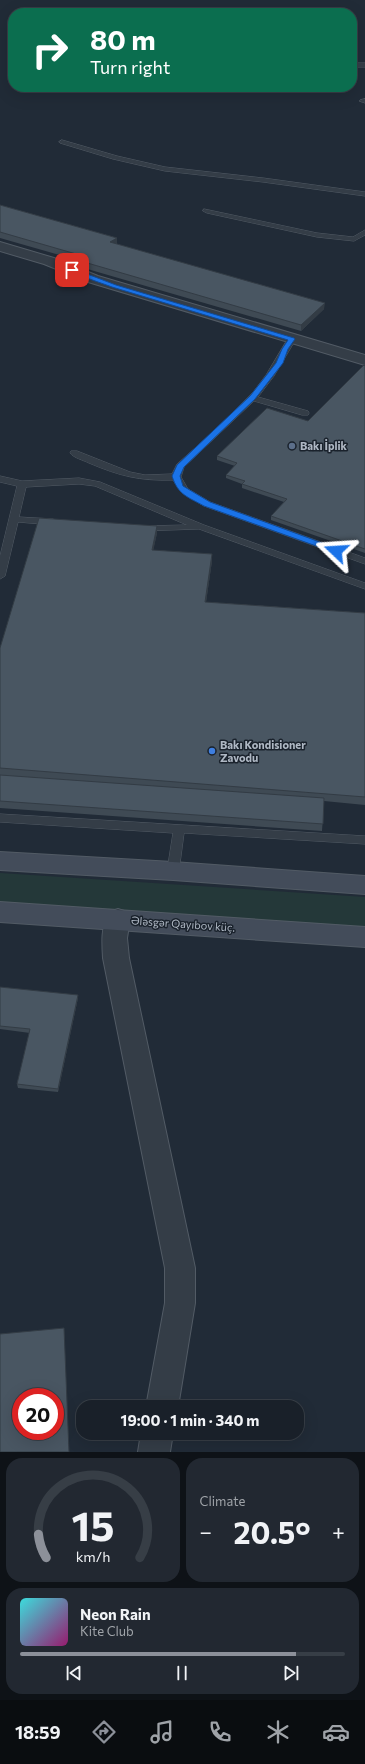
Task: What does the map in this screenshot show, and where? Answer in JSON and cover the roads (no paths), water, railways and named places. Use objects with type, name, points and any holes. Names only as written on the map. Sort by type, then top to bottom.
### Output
[{"type":"main road","points":[[0,861],[173,871],[365,886]]},
{"type":"main road","name":"Ələsgər Qayıbov küç.","points":[[0,912],[365,937]]},
{"type":"street","points":[[0,246],[49,261],[94,280],[365,360]]},
{"type":"street","points":[[118,919],[114,938],[116,958],[180,1268],[180,1303],[163,1400]]},
{"type":"street","points":[[154,1452],[156,1440]]},
{"type":"lane","points":[[62,142],[114,158],[165,169],[263,180],[365,194]]},
{"type":"lane","points":[[207,211],[317,235],[354,239],[365,232]]},
{"type":"lane","points":[[292,339],[285,349],[279,363],[252,398],[180,466],[176,476],[180,487],[190,495],[207,504],[365,561]]},
{"type":"lane","points":[[252,398],[305,413]]},
{"type":"lane","points":[[74,453],[114,470],[135,476],[152,478],[176,476]]},
{"type":"lane","points":[[0,479],[22,484],[79,481],[97,484],[201,527],[365,586]]},
{"type":"lane","points":[[0,576],[22,484]]},
{"type":"lane","points":[[14,519],[60,523]]},
{"type":"lane","points":[[130,529],[153,530],[201,527]]},
{"type":"lane","points":[[0,818],[365,840]]},
{"type":"lane","points":[[173,871],[179,829]]},
{"type":"place","name":"Bakı İplik","points":[[292,446]]},
{"type":"place","name":"Bakı Kondisioner Zavodu","points":[[212,751]]}]
